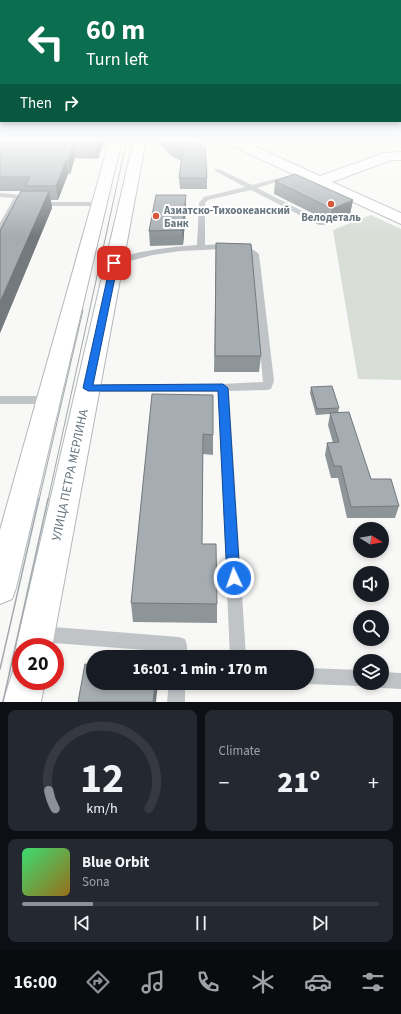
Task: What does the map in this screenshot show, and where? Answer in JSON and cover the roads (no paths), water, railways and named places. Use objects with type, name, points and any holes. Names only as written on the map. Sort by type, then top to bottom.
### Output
[{"type":"main road","points":[[0,588],[50,400],[107,172]]},
{"type":"main road","name":"УЛИЦА ПЕТРА МЕРЛИНА","points":[[36,638],[133,172]]},
{"type":"main road","points":[[320,181],[346,172]]},
{"type":"main road","points":[[301,173],[401,219]]},
{"type":"main road","points":[[22,702],[25,690]]},
{"type":"lane","points":[[221,172],[322,223]]},
{"type":"lane","points":[[201,248],[202,203],[204,200],[211,196],[253,187],[301,173]]},
{"type":"lane","points":[[0,195],[18,196],[0,230]]},
{"type":"lane","points":[[14,204],[98,204]]},
{"type":"lane","points":[[88,388],[259,387],[267,386],[270,381],[255,254],[252,251],[243,248],[201,248],[159,251],[114,263]]},
{"type":"lane","points":[[223,388],[238,650]]},
{"type":"lane","points":[[0,400],[50,400]]},
{"type":"lane","points":[[64,642],[179,645],[179,650]]},
{"type":"lane","points":[[314,676],[353,678]]},
{"type":"lane","points":[[389,680],[401,681]]},
{"type":"lane","points":[[176,702],[177,690]]},
{"type":"tram line","points":[[48,500],[120,172]]},
{"type":"tram line","points":[[39,500],[83,310]]},
{"type":"tram line","points":[[0,669],[39,499]]},
{"type":"tram line","points":[[3,702],[48,499]]},
{"type":"place","name":"Велодеталь","points":[[331,204]]},
{"type":"place","name":"Азиатско-Тихоокеанский Банк","points":[[156,216]]}]
